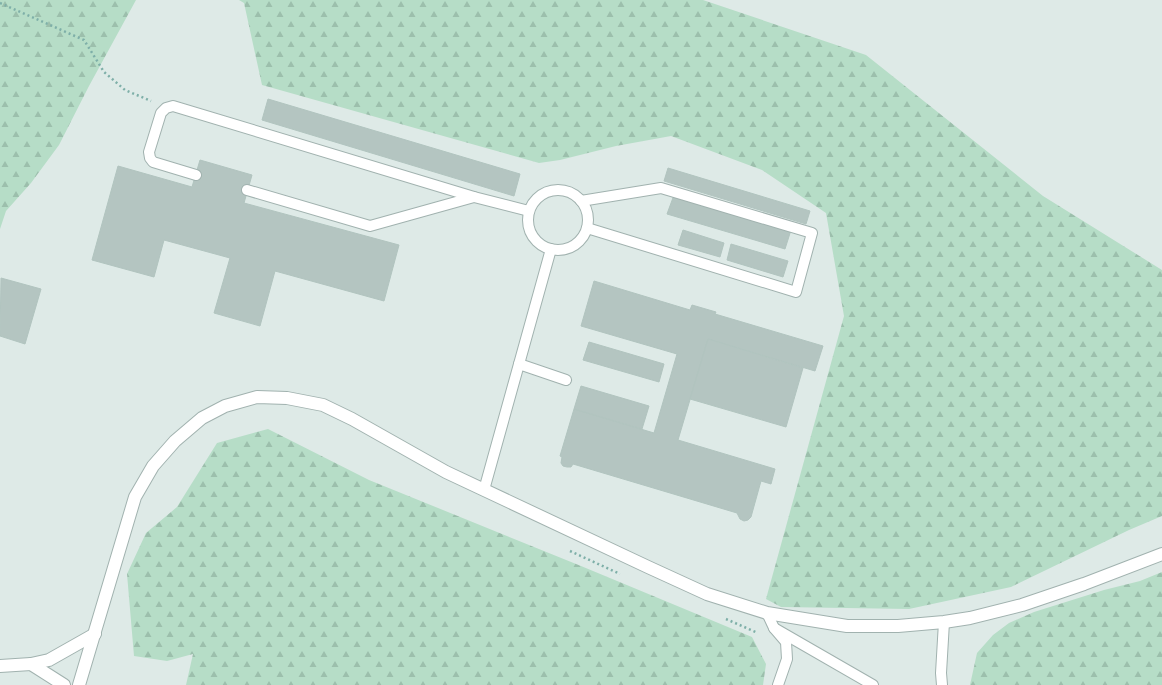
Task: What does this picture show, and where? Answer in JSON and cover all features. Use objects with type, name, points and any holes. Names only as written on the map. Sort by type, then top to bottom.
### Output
[{"type":"street","points":[[79,685],[135,497],[153,466],[175,441],[202,418],[225,406],[257,397],[287,398],[322,406],[352,419],[446,472],[707,594],[767,613],[847,626],[898,626],[944,622],[970,618],[1022,605],[1084,584],[1162,554]]},
{"type":"street","points":[[0,666],[31,664],[49,660],[95,634]]},
{"type":"street","points":[[31,664],[64,685]]},
{"type":"lane","points":[[196,174],[153,162],[150,158],[149,152],[161,113],[166,108],[173,106],[474,197],[529,211]]},
{"type":"lane","points":[[581,201],[661,188],[812,233],[796,292],[587,228]]},
{"type":"lane","points":[[248,190],[370,226],[474,197]]},
{"type":"lane","points":[[557,190],[566,191],[581,201],[586,209],[588,219],[587,228],[577,243],[569,248],[560,250],[551,249],[534,239],[528,221],[529,211],[539,196],[557,190]]},
{"type":"lane","points":[[484,490],[551,249]]},
{"type":"lane","points":[[519,364],[566,380]]},
{"type":"lane","points":[[767,613],[774,628],[786,642],[787,659],[778,685]]},
{"type":"lane","points":[[942,685],[941,673],[944,622]]},
{"type":"lane","points":[[774,628],[873,685]]},
{"type":"path","points":[[0,3],[84,40],[104,72],[125,90],[166,108]]},
{"type":"path","points":[[568,550],[625,576]]},
{"type":"path","points":[[725,619],[761,634]]},
{"type":"green space","points":[[0,0],[136,0],[59,145],[31,183],[6,211],[0,229]]},
{"type":"green space","points":[[239,0],[703,0],[866,55],[1043,196],[1162,270],[1162,516],[1129,530],[1011,587],[909,609],[781,607],[766,599],[844,316],[826,213],[762,170],[671,136],[616,146],[560,160],[539,163],[262,85],[244,3]]},
{"type":"green space","points":[[268,429],[369,480],[752,637],[766,664],[763,685],[186,685],[193,654],[167,661],[134,656],[127,574],[146,533],[177,507],[217,443]]},
{"type":"green space","points":[[1162,572],[1162,685],[970,685],[977,653],[993,635],[1009,623],[1034,612],[1104,590],[1140,581]]},
{"type":"building","points":[[268,99],[520,174],[514,196],[262,120]]},
{"type":"building","points":[[200,160],[252,175],[244,203],[399,245],[384,301],[275,271],[260,326],[214,313],[230,258],[164,240],[154,277],[92,260],[118,166],[192,187]]},
{"type":"building","points":[[668,168],[810,211],[806,224],[664,181]]},
{"type":"building","points":[[674,195],[791,230],[785,249],[667,214]]},
{"type":"building","points":[[683,230],[724,243],[720,257],[678,245]]},
{"type":"building","points":[[731,244],[788,261],[783,277],[727,260]]},
{"type":"building","points":[[1,278],[41,289],[25,344],[0,336]]},
{"type":"building","points":[[594,281],[690,310],[692,305],[716,312],[715,314],[823,346],[815,371],[708,339],[678,440],[775,469],[771,484],[761,481],[751,517],[748,520],[744,521],[740,519],[737,513],[573,464],[571,467],[563,466],[561,463],[562,457],[560,456],[574,409],[654,433],[677,354],[581,326]]},
{"type":"building","points":[[708,339],[803,368],[786,427],[690,399]]},
{"type":"building","points":[[589,342],[664,364],[659,382],[583,360]]},
{"type":"building","points":[[581,386],[649,406],[642,429],[574,409]]}]
